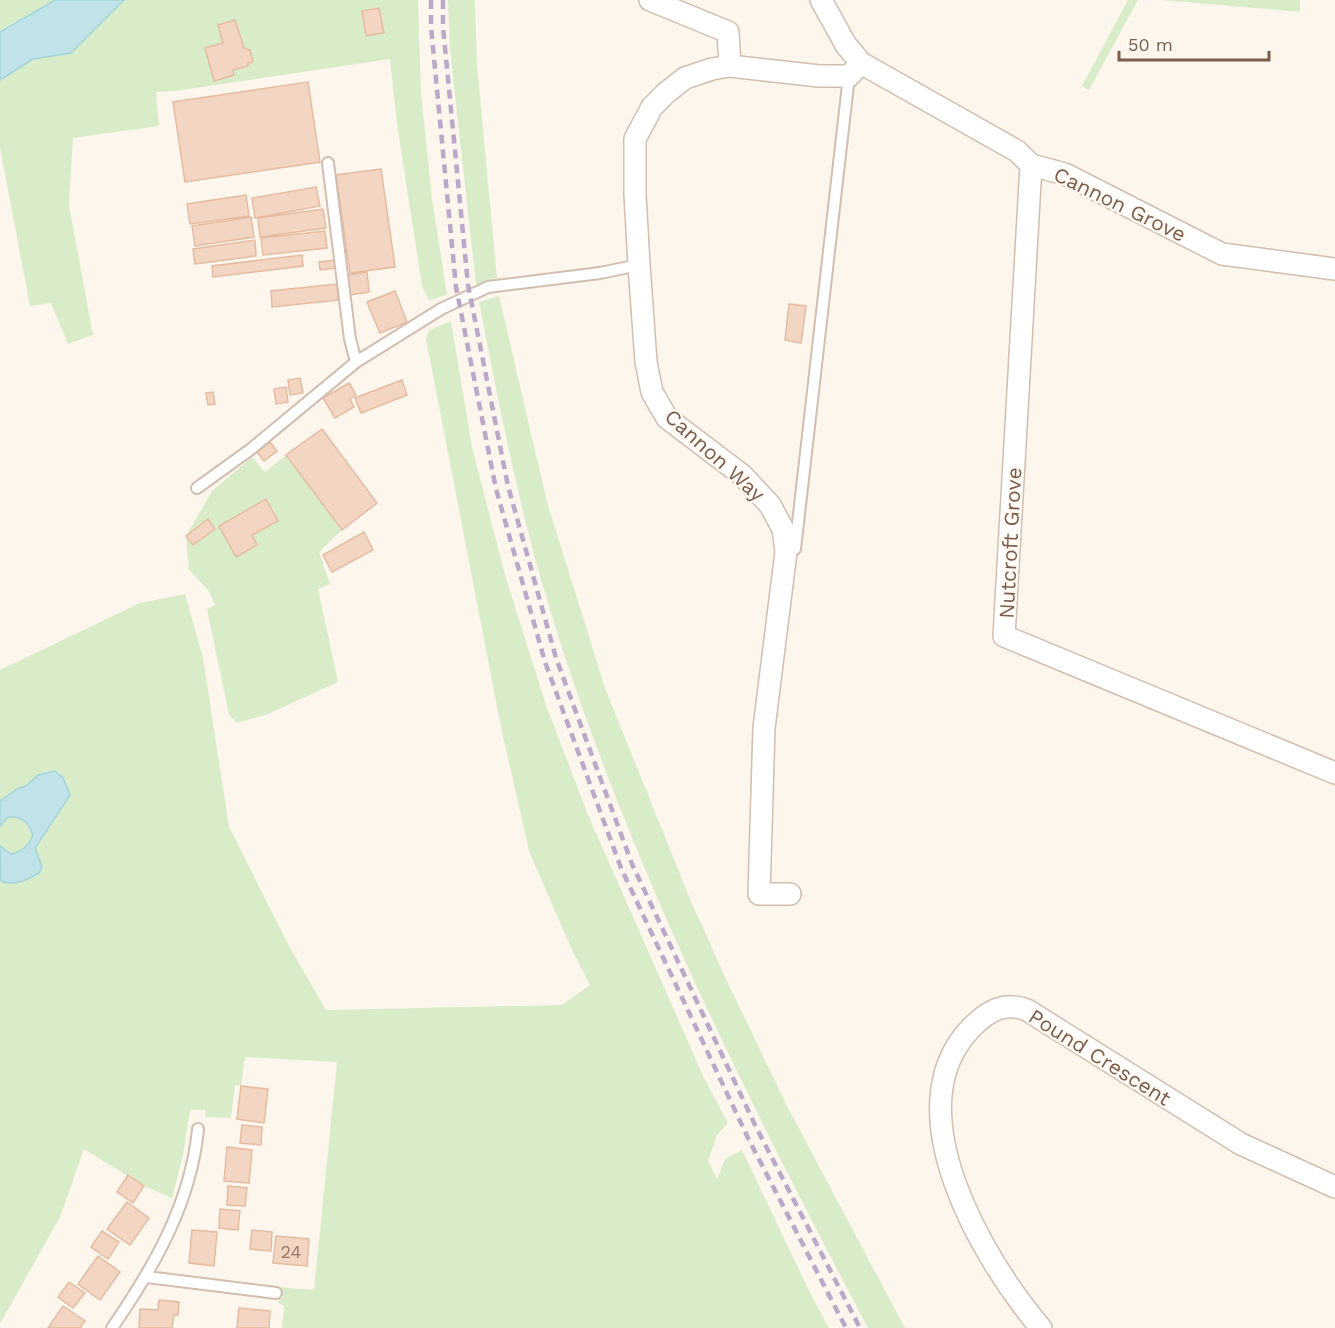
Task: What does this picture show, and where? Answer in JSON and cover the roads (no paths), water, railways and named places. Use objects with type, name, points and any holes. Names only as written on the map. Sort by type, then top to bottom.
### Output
[{"type":"street","points":[[650,0],[728,32],[730,66]]},
{"type":"street","name":"Cannon Grove","points":[[821,0],[846,45],[855,69],[1017,151],[1031,165],[1065,174],[1222,254],[1335,268]]},
{"type":"street","name":"Cannon Way","points":[[790,894],[759,894],[764,728],[786,552],[783,529],[770,505],[742,475],[667,418],[652,392],[646,362],[634,194],[635,140],[652,107],[685,78],[712,69],[730,66],[819,76],[855,69]]},
{"type":"street","name":"Nutcroft Grove","points":[[1031,165],[1004,636],[1335,773]]},
{"type":"street","name":"Pound Crescent","points":[[1041,1328],[1024,1309],[1005,1281],[969,1216],[947,1158],[942,1130],[941,1101],[945,1074],[953,1054],[962,1038],[973,1026],[1003,1006],[1016,1005],[1028,1010],[1241,1144],[1335,1187]]},
{"type":"lane","points":[[786,552],[795,549],[855,69]]},
{"type":"lane","points":[[328,163],[350,339],[356,362]]},
{"type":"lane","points":[[197,488],[251,449],[356,362],[441,309],[488,287],[600,273],[639,265]]},
{"type":"lane","points":[[112,1328],[147,1277],[174,1222],[195,1158],[198,1129]]},
{"type":"lane","points":[[147,1277],[276,1293]]},
{"type":"water","points":[[55,0],[124,0],[71,53],[33,59],[0,80],[0,32]]},
{"type":"water","points":[[55,771],[63,778],[70,795],[35,848],[42,867],[39,873],[20,882],[1,881],[0,846],[11,854],[15,853],[25,848],[33,835],[27,823],[21,819],[8,817],[0,826],[0,801],[26,786],[38,775]]},
{"type":"railway","points":[[431,0],[431,27],[456,287],[496,489],[545,662],[621,868],[748,1138],[846,1328]]},
{"type":"railway","points":[[443,0],[443,27],[468,285],[508,486],[556,658],[632,864],[756,1127],[860,1328]]}]
